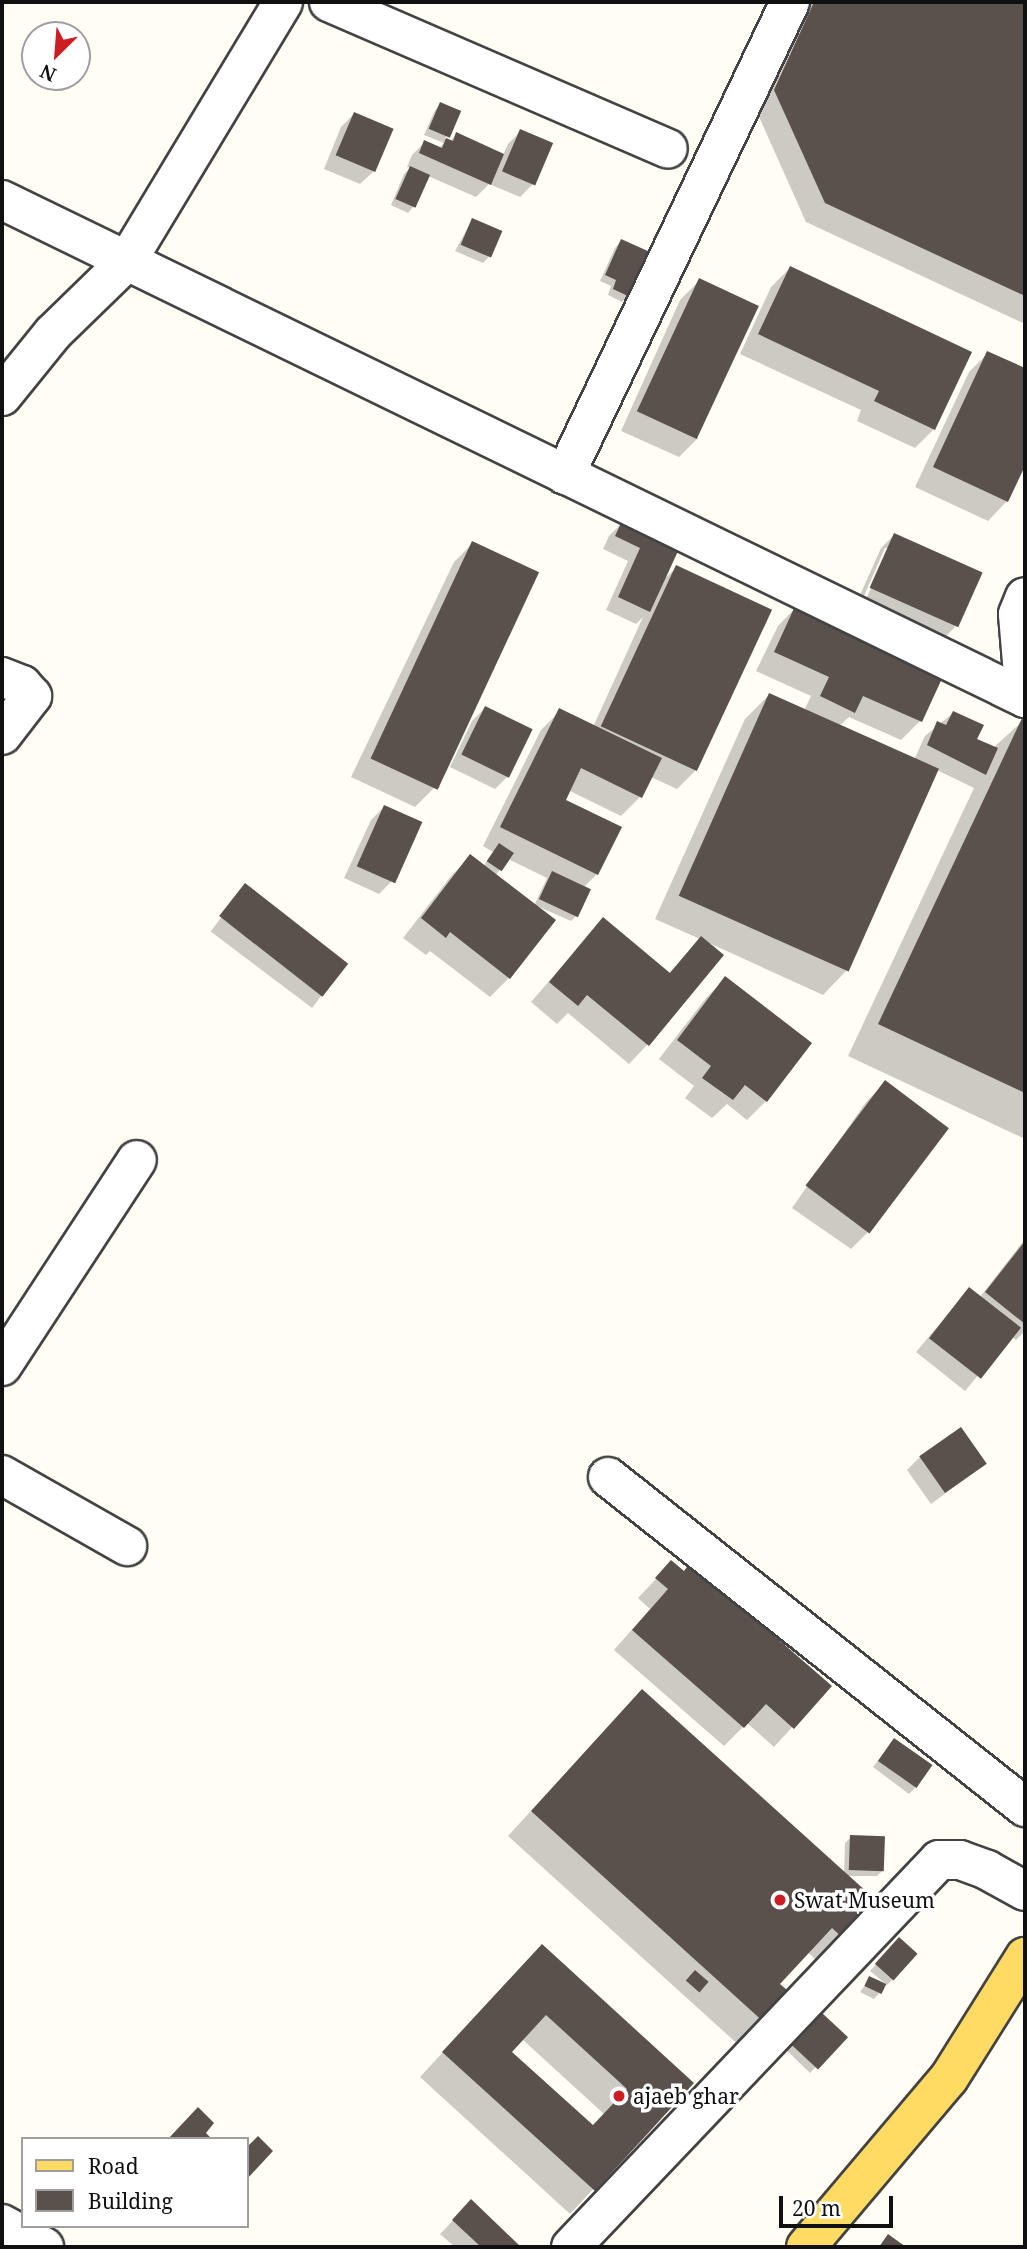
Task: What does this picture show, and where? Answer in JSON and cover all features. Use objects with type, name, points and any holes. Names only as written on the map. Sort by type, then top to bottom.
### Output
[{"type":"main road","points":[[806,2247],[949,2077],[1025,1956]]},
{"type":"street","points":[[2,396],[53,333],[127,261],[283,2]]},
{"type":"street","points":[[329,2],[668,149]]},
{"type":"street","points":[[565,475],[790,2]]},
{"type":"street","points":[[2,200],[1025,698]]},
{"type":"street","points":[[1025,597],[1018,614],[1025,698]]},
{"type":"street","points":[[2,677],[22,685],[32,696],[2,735]]},
{"type":"street","points":[[2,1366],[137,1160]]},
{"type":"street","points":[[2,1475],[127,1546]]},
{"type":"street","points":[[608,1477],[1025,1807]]},
{"type":"street","points":[[571,2247],[939,1860],[969,1863],[1025,1891]]},
{"type":"street","points":[[2,2224],[44,2247]]},
{"type":"building","points":[[814,2],[1025,2],[1025,296],[825,203],[774,90]]},
{"type":"building","points":[[440,102],[461,111],[450,138],[429,129]]},
{"type":"building","points":[[354,112],[394,129],[375,172],[336,155]]},
{"type":"building","points":[[520,129],[553,143],[535,185],[502,171]]},
{"type":"building","points":[[456,132],[504,154],[491,185],[419,153],[424,140],[442,148],[446,138],[453,141]]},
{"type":"building","points":[[410,166],[430,175],[415,208],[395,199]]},
{"type":"building","points":[[472,218],[502,231],[491,258],[461,245]]},
{"type":"building","points":[[621,239],[650,252],[630,297],[613,289],[616,280],[605,275]]},
{"type":"building","points":[[790,266],[972,352],[935,430],[874,401],[879,391],[758,334]]},
{"type":"building","points":[[699,278],[759,306],[697,439],[637,411]]},
{"type":"building","points":[[987,351],[1025,368],[1025,466],[1008,502],[933,467]]},
{"type":"building","points":[[622,521],[679,549],[650,612],[618,597],[640,548],[615,536]]},
{"type":"building","points":[[894,533],[983,572],[958,627],[870,588]]},
{"type":"building","points":[[472,541],[539,572],[438,790],[371,759]]},
{"type":"building","points":[[676,565],[772,610],[697,771],[601,726]]},
{"type":"building","points":[[796,604],[945,672],[922,722],[863,696],[855,713],[820,696],[829,677],[774,652]]},
{"type":"building","points":[[769,693],[939,769],[849,971],[679,896]]},
{"type":"building","points":[[485,706],[533,729],[509,778],[461,755]]},
{"type":"building","points":[[559,708],[662,758],[642,798],[581,768],[566,800],[622,827],[598,875],[500,827]]},
{"type":"building","points":[[953,711],[984,725],[977,739],[998,748],[986,775],[927,745],[937,721],[946,725]]},
{"type":"building","points":[[1023,716],[1025,717],[1025,1093],[878,1024]]},
{"type":"building","points":[[384,805],[422,822],[395,883],[357,866]]},
{"type":"building","points":[[499,843],[514,853],[502,871],[487,861]]},
{"type":"building","points":[[470,854],[556,920],[510,979],[450,932],[446,938],[421,918]]},
{"type":"building","points":[[552,871],[591,889],[578,917],[539,899]]},
{"type":"building","points":[[245,883],[348,964],[322,997],[219,916]]},
{"type":"building","points":[[603,917],[670,973],[701,936],[724,955],[649,1046],[587,995],[578,1006],[549,982]]},
{"type":"building","points":[[725,976],[812,1043],[767,1102],[745,1085],[733,1100],[702,1078],[711,1066],[677,1040]]},
{"type":"building","points":[[885,1080],[949,1128],[869,1234],[806,1185]]},
{"type":"building","points":[[1025,1241],[1025,1324],[985,1292]]},
{"type":"building","points":[[969,1287],[1021,1328],[981,1379],[929,1338]]},
{"type":"building","points":[[961,1427],[987,1464],[945,1493],[919,1456]]},
{"type":"building","points":[[671,1560],[684,1571],[690,1563],[832,1686],[794,1729],[766,1704],[744,1728],[632,1630],[668,1589],[655,1578]]},
{"type":"building","points":[[642,1689],[878,1902],[844,1939],[832,1928],[780,1984],[794,1996],[767,2025],[531,1811]]},
{"type":"building","points":[[894,1738],[933,1765],[916,1788],[878,1761]]},
{"type":"building","points":[[850,1835],[885,1836],[884,1871],[849,1870]]},
{"type":"building","points":[[899,1937],[918,1954],[893,1980],[875,1964]]},
{"type":"building","points":[[542,1944],[694,2083],[595,2191],[442,2052]],"holes":[[[546,2015],[627,2089],[593,2125],[512,2052]]]},
{"type":"building","points":[[695,1970],[709,1982],[699,1992],[686,1981]]},
{"type":"building","points":[[869,1976],[886,1984],[882,1994],[864,1986]]},
{"type":"building","points":[[821,2012],[848,2037],[818,2069],[791,2044]]},
{"type":"building","points":[[198,2107],[214,2123],[206,2133],[210,2137],[170,2137]]},
{"type":"building","points":[[258,2136],[273,2151],[248,2178],[248,2146]]},
{"type":"building","points":[[471,2199],[521,2247],[481,2247],[452,2220]]},
{"type":"building","points":[[888,2234],[906,2247],[879,2247]]},
{"type":"place","name":"Swat Museum","points":[[780,1900]]},
{"type":"place","name":"ajaeb ghar","points":[[619,2096]]}]
